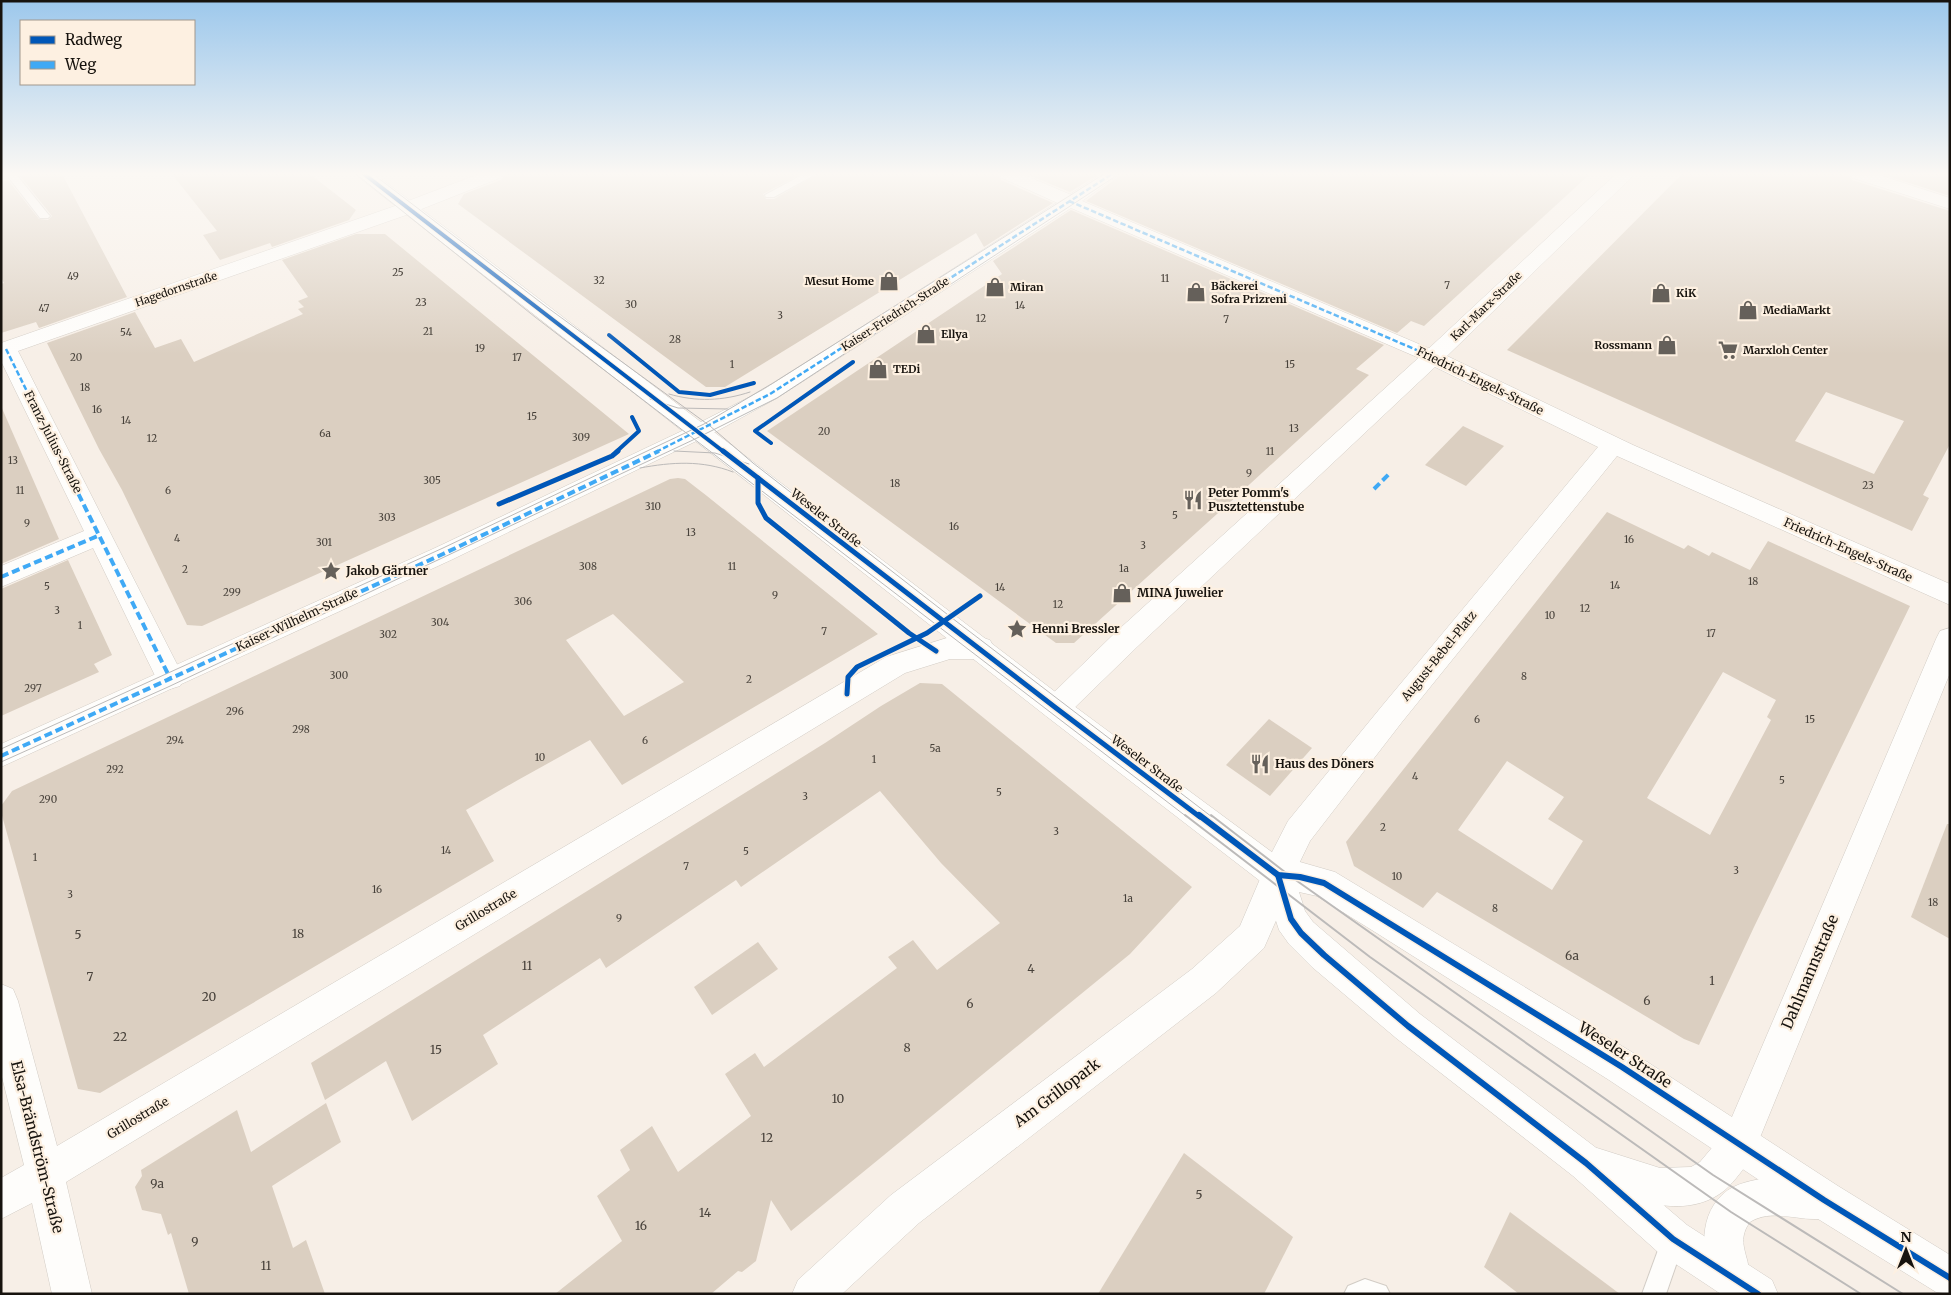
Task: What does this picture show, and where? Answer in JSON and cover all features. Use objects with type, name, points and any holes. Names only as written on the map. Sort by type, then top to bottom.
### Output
[{"type":"street","name":"Hagedornstraße","points":[[4,350],[330,234]]},
{"type":"street","name":"Weseler Straße","points":[[444,234],[1056,708],[1278,875],[1300,877],[1324,883],[1622,1068],[1824,1200],[1950,1278]]},
{"type":"street","name":"Kaiser-Friedrich-Straße","points":[[700,432],[770,394],[1016,234]]},
{"type":"street","name":"Friedrich-Engels-Straße","points":[[1146,234],[1433,357],[1501,392],[1950,595]]},
{"type":"street","name":"Karl-Marx-Straße","points":[[1433,357],[1562,234]]},
{"type":"street","name":"Franz-Julius-Straße","points":[[4,350],[100,535],[170,678]]},
{"type":"street","points":[[1056,708],[1127,638],[1433,357]]},
{"type":"street","name":"Kaiser-Wilhelm-Straße","points":[[1,756],[443,554],[700,432]]},
{"type":"street","name":"August-Bebel-Platz","points":[[1278,875],[1299,831],[1392,714],[1614,444]]},
{"type":"street","points":[[1,576],[100,535]]},
{"type":"street","name":"Dahlmannstraße","points":[[1586,1164],[1660,1187],[1697,1186],[1713,1175],[1738,1144],[1950,639]]},
{"type":"street","name":"Grillostraße","points":[[1,1200],[896,665],[950,648],[980,648]]},
{"type":"street","points":[[1278,875],[1291,919],[1324,955],[1408,1026],[1586,1164],[1673,1239],[1743,1285]]},
{"type":"street","name":"Am Grillopark","points":[[812,1294],[905,1209],[1204,981],[1252,937],[1278,875]]},
{"type":"street","name":"Elsa-Brändström-Straße","points":[[1,1001],[45,1174],[72,1294]]},
{"type":"street","points":[[1743,1285],[1724,1250],[1724,1232],[1731,1212],[1751,1198],[1783,1196],[1824,1200]]},
{"type":"lane","points":[[1654,1294],[1673,1239]]},
{"type":"lane","points":[[1356,1294],[1365,1291],[1378,1294]]},
{"type":"building","points":[[1,234],[94,234],[127,297],[39,328],[36,322],[1,333],[1,284],[4,283],[1,277]]},
{"type":"building","points":[[308,234],[272,247],[270,243],[220,260],[203,235]]},
{"type":"building","points":[[355,234],[386,234],[629,434],[202,626],[187,625],[122,490],[99,449],[47,343],[135,312],[155,348],[181,339],[194,362],[303,314],[298,309],[304,307],[298,301],[308,297],[282,260]]},
{"type":"building","points":[[499,234],[974,234],[725,387],[706,387]]},
{"type":"building","points":[[977,234],[1004,234],[984,247]]},
{"type":"building","points":[[1034,234],[1128,234],[1384,345],[1356,369],[1369,375],[1238,495],[1074,643],[1056,643],[767,431],[1002,274],[993,261]]},
{"type":"building","points":[[1165,234],[1524,234],[1424,326],[1411,321],[1397,333]]},
{"type":"building","name":"Marxloh Center","points":[[1622,234],[1950,234],[1950,444],[1923,495],[1929,498],[1912,531],[1507,350]],"holes":[[[1826,392],[1904,421],[1874,474],[1795,441]]]},
{"type":"building","points":[[1,406],[59,539],[1,564]]},
{"type":"building","points":[[1463,426],[1504,446],[1466,486],[1425,465]]},
{"type":"building","points":[[670,479],[685,479],[878,634],[622,785],[590,740],[518,780],[466,810],[494,861],[100,1093],[78,1089],[1,812],[1,806],[12,791]],"holes":[[[613,614],[684,682],[624,716],[566,640]]]},
{"type":"building","points":[[1607,512],[1684,549],[1688,545],[1709,556],[1712,552],[1750,570],[1768,541],[1910,606],[1754,927],[1699,1045],[1684,1039],[1437,892],[1423,908],[1354,866],[1346,842]],"holes":[[[1723,672],[1776,700],[1767,717],[1771,720],[1710,835],[1647,798]],[[1507,761],[1564,797],[1548,819],[1583,841],[1552,890],[1458,830]]]},
{"type":"building","points":[[68,560],[112,655],[94,664],[99,672],[1,716],[1,589]]},
{"type":"building","points":[[920,683],[942,684],[1192,887],[1130,954],[791,1231],[771,1200],[756,1261],[742,1272],[738,1271],[711,1294],[555,1294],[622,1241],[597,1196],[630,1170],[620,1150],[652,1126],[678,1172],[751,1116],[725,1074],[755,1053],[764,1067],[897,968],[888,957],[913,940],[937,970],[1000,923],[941,863],[880,791],[741,887],[736,880],[606,968],[600,958],[483,1035],[498,1064],[412,1121],[386,1061],[325,1100],[311,1063]]},
{"type":"building","points":[[1269,719],[1312,748],[1270,796],[1226,765]]},
{"type":"building","points":[[1947,824],[1950,824],[1950,939],[1911,917]]},
{"type":"building","points":[[758,942],[778,969],[712,1015],[694,987]]},
{"type":"building","points":[[326,1103],[341,1142],[272,1186],[293,1248],[306,1240],[325,1294],[189,1294],[171,1233],[168,1235],[161,1214],[142,1210],[135,1187],[142,1176],[141,1170],[237,1110],[251,1152]]},
{"type":"building","points":[[1184,1153],[1293,1237],[1264,1294],[1098,1294]]},
{"type":"building","points":[[1510,1212],[1620,1294],[1519,1294],[1484,1267]]},
{"type":"tram line","points":[[432,234],[535,317],[686,433]]},
{"type":"tram line","points":[[452,234],[548,308],[685,408]]},
{"type":"tram line","points":[[706,423],[773,383],[1008,234]]},
{"type":"tram line","points":[[714,429],[777,398],[1027,234]]},
{"type":"tram line","points":[[669,394],[699,399],[720,399],[750,392]]},
{"type":"tram line","points":[[650,399],[678,408],[685,408]]},
{"type":"tram line","points":[[685,408],[728,409]]},
{"type":"tram line","points":[[685,408],[706,423]]},
{"type":"tram line","points":[[686,433],[706,423]]},
{"type":"tram line","points":[[706,423],[714,429]]},
{"type":"tram line","points":[[694,439],[714,429]]},
{"type":"tram line","points":[[714,429],[753,463],[952,618],[1212,817]]},
{"type":"tram line","points":[[1,749],[443,548],[686,433]]},
{"type":"tram line","points":[[686,433],[694,439]]},
{"type":"tram line","points":[[1,762],[168,687],[694,439]]},
{"type":"tram line","points":[[694,439],[712,453]]},
{"type":"tram line","points":[[674,451],[712,453]]},
{"type":"tram line","points":[[712,453],[749,464]]},
{"type":"tram line","points":[[712,453],[1187,817]]},
{"type":"tram line","points":[[640,468],[687,463],[710,465],[733,472]]},
{"type":"tram line","points":[[1185,815],[1370,957],[1731,1212],[1861,1294]]},
{"type":"tram line","points":[[1211,815],[1290,876],[1713,1175],[1903,1294]]},
{"type":"marked path","points":[[1,756],[443,554],[710,426],[770,394],[1018,234]]},
{"type":"marked path","points":[[1147,234],[1433,357]]},
{"type":"marked path","points":[[6,349],[170,678]]},
{"type":"marked path","points":[[1374,489],[1389,474]]},
{"type":"marked path","points":[[1,577],[100,535]]},
{"type":"cycle path","points":[[442,234],[1056,708],[1278,875],[1300,877],[1324,883],[1622,1067],[1824,1200],[1950,1278]]},
{"type":"cycle path","points":[[609,335],[679,392],[710,395],[754,383]]},
{"type":"cycle path","points":[[771,443],[755,431],[853,362]]},
{"type":"cycle path","points":[[499,504],[612,456],[639,431],[632,417]]},
{"type":"cycle path","points":[[758,478],[758,503],[766,518],[909,633],[936,651]]},
{"type":"cycle path","points":[[847,694],[846,685],[848,677],[857,667],[927,633],[980,596]]},
{"type":"cycle path","points":[[1278,875],[1291,919],[1301,933],[1324,955],[1408,1026],[1586,1163],[1673,1239],[1758,1294]]},
{"type":"place","name":"Mesut Home","points":[[889,281]]},
{"type":"place","name":"Miran","points":[[995,287]]},
{"type":"place","name":"Bäckerei Sofra Prizreni","points":[[1196,292]]},
{"type":"place","name":"KiK","points":[[1661,293]]},
{"type":"place","name":"MediaMarkt","points":[[1748,310]]},
{"type":"place","name":"Ellya","points":[[926,334]]},
{"type":"place","name":"Rossmann","points":[[1667,345]]},
{"type":"place","name":"Marxloh Center","points":[[1728,350]]},
{"type":"place","name":"TEDi","points":[[878,369]]},
{"type":"place","name":"Peter Pomm's Pusztettenstube","points":[[1193,500]]},
{"type":"place","name":"Jakob Gärtner","points":[[331,571]]},
{"type":"place","name":"MINA Juwelier","points":[[1122,593]]},
{"type":"place","name":"Henni Bressler","points":[[1017,629]]},
{"type":"place","name":"Haus des Döners","points":[[1260,764]]}]
